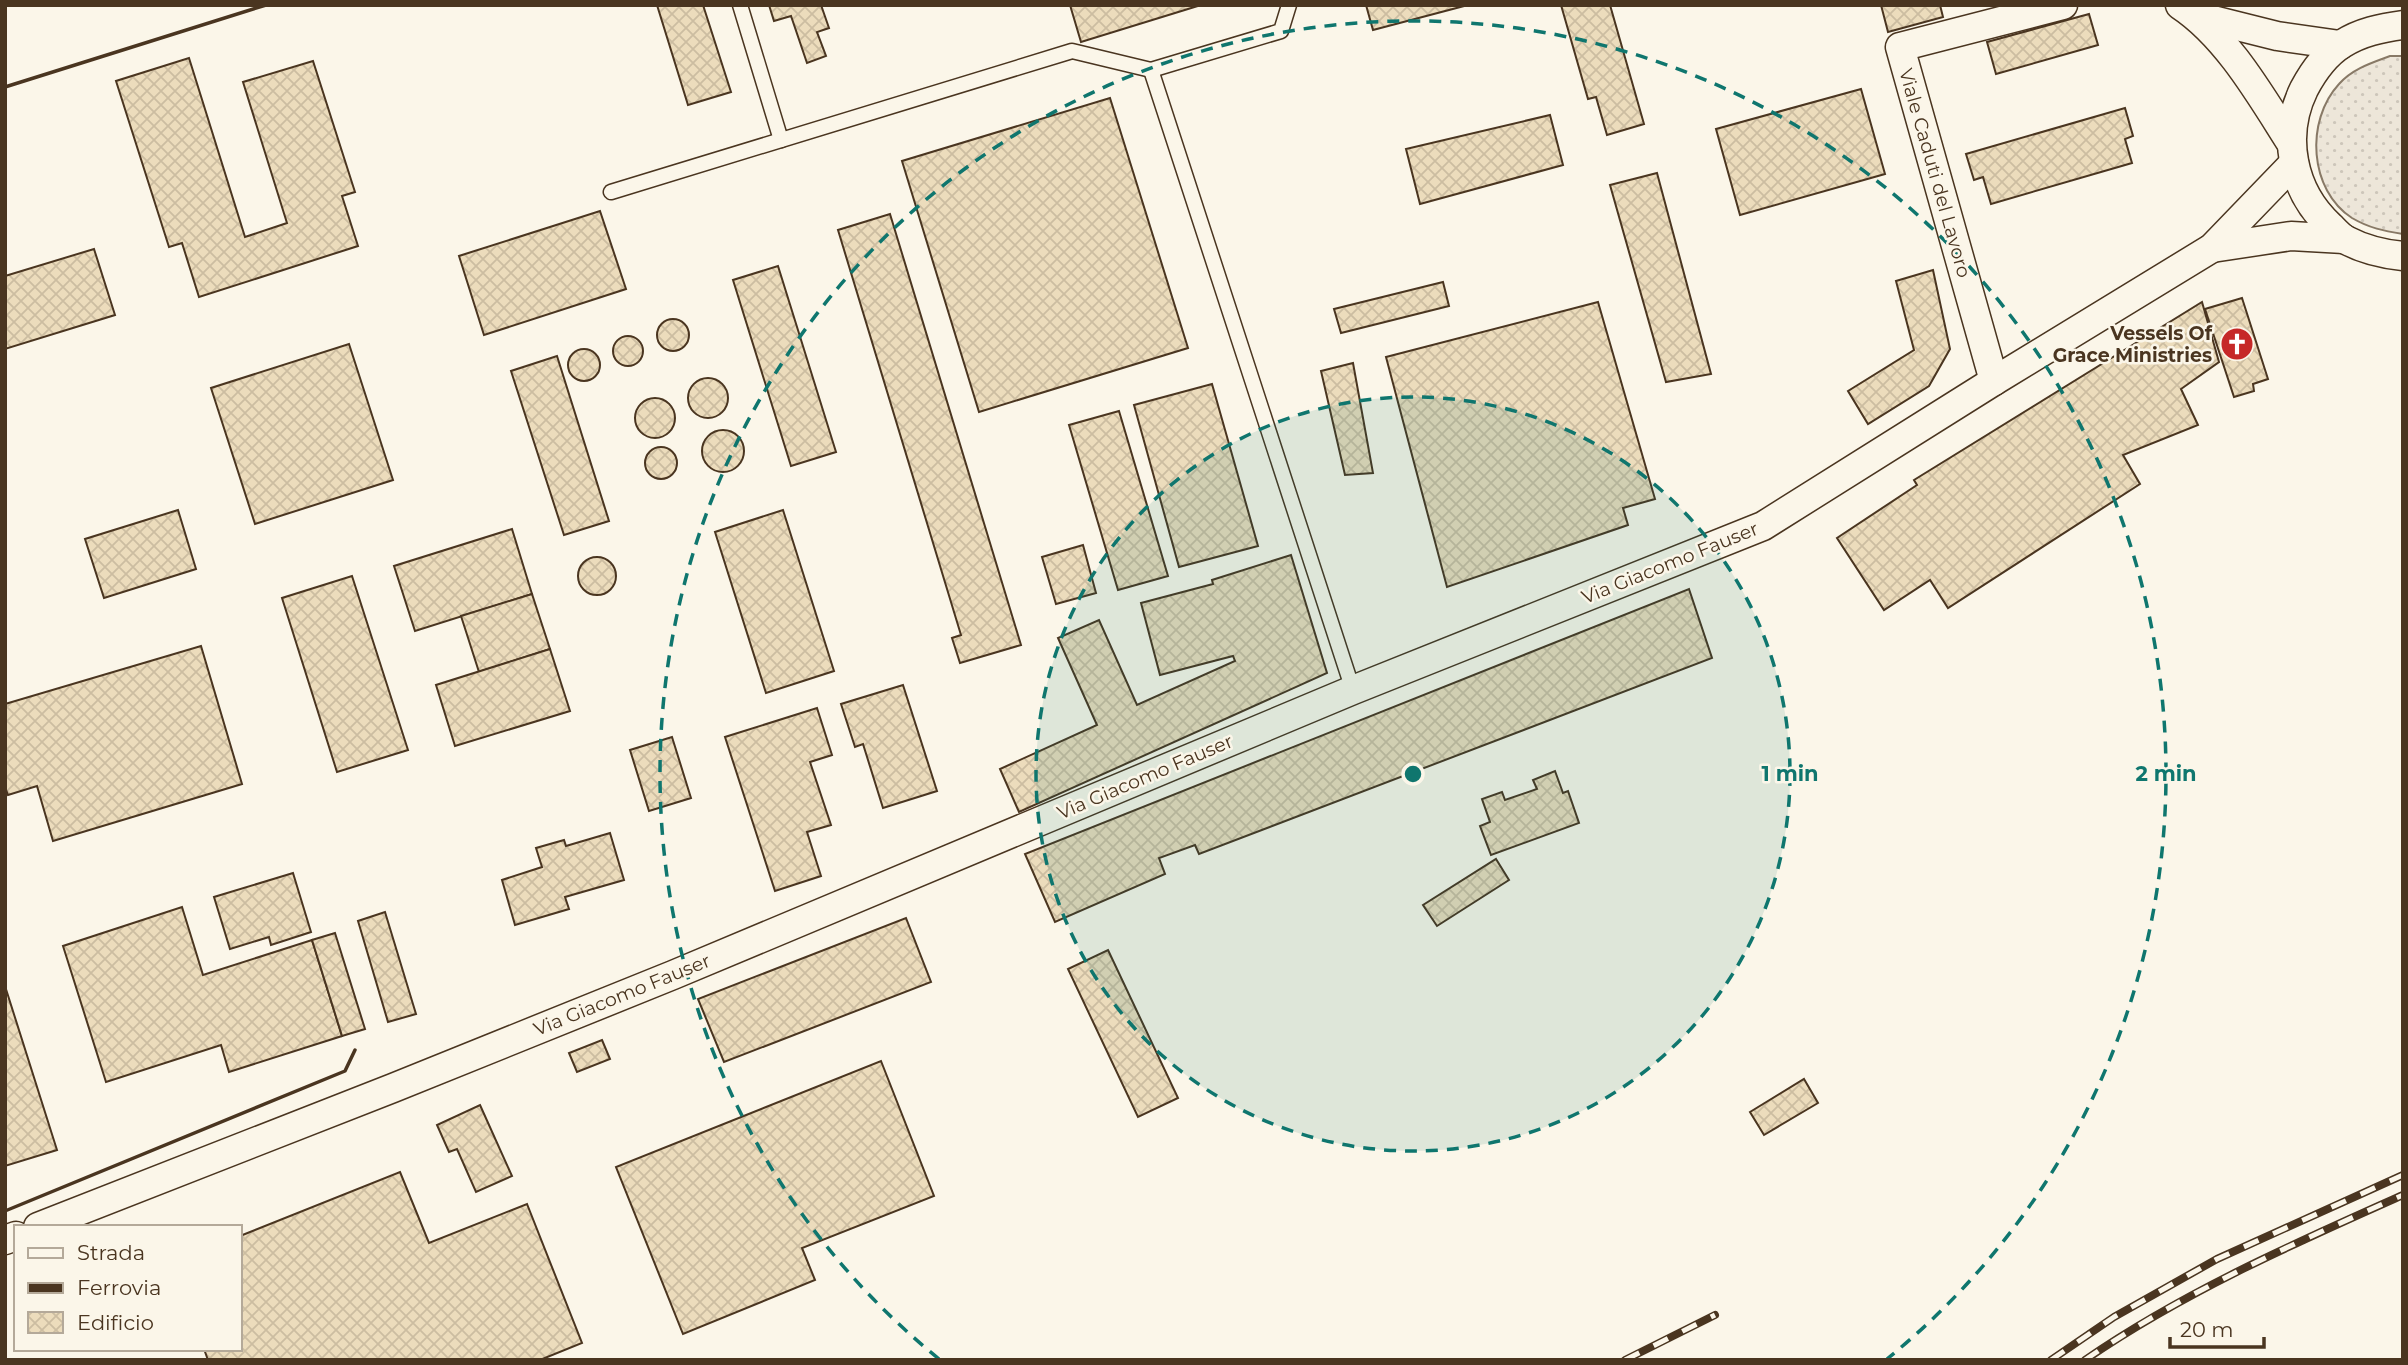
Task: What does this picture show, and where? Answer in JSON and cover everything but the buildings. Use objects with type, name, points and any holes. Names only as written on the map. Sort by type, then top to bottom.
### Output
[{"type":"street","name":"Viale Caduti del Lavoro","points":[[1994,381],[1900,47],[2063,5]]},
{"type":"street","name":"Via Giacomo Fauser","points":[[2189,11],[2277,36],[2340,45]]},
{"type":"street","name":"Via Giacomo Fauser","points":[[2189,11],[2240,66],[2293,153]]},
{"type":"street","name":"Via Giacomo Fauser","points":[[2403,25],[2375,29],[2340,45],[2313,72],[2296,106],[2293,153],[2298,180],[2316,213],[2344,239],[2379,254],[2403,256]]},
{"type":"street","name":"Via Giacomo Fauser","points":[[43,1225],[673,975],[1353,690],[1763,526],[2212,248],[2293,153]]},
{"type":"street","name":"Via Giacomo Fauser","points":[[2212,248],[2291,236],[2344,239]]},
{"type":"lane","points":[[740,5],[781,140]]},
{"type":"lane","points":[[611,192],[1072,51],[1152,70],[1281,31],[1289,5]]},
{"type":"lane","points":[[1152,70],[1353,690]]},
{"type":"shaded area","points":[[2390,56],[2403,56],[2403,234],[2364,224],[2338,206],[2320,173],[2317,154],[2321,117],[2328,99],[2339,84],[2356,70]]},
{"type":"railway","points":[[2051,1360],[2114,1317],[2217,1259],[2403,1175]]},
{"type":"railway","points":[[2085,1360],[2200,1291],[2403,1195]]},
{"type":"railway","points":[[1625,1360],[1715,1315]]},
{"type":"wall","points":[[5,87],[266,5]]},
{"type":"wall","points":[[5,1211],[345,1071],[355,1050]]},
{"type":"place","name":"Vessels Of Grace Ministries","points":[[2237,344]]}]
